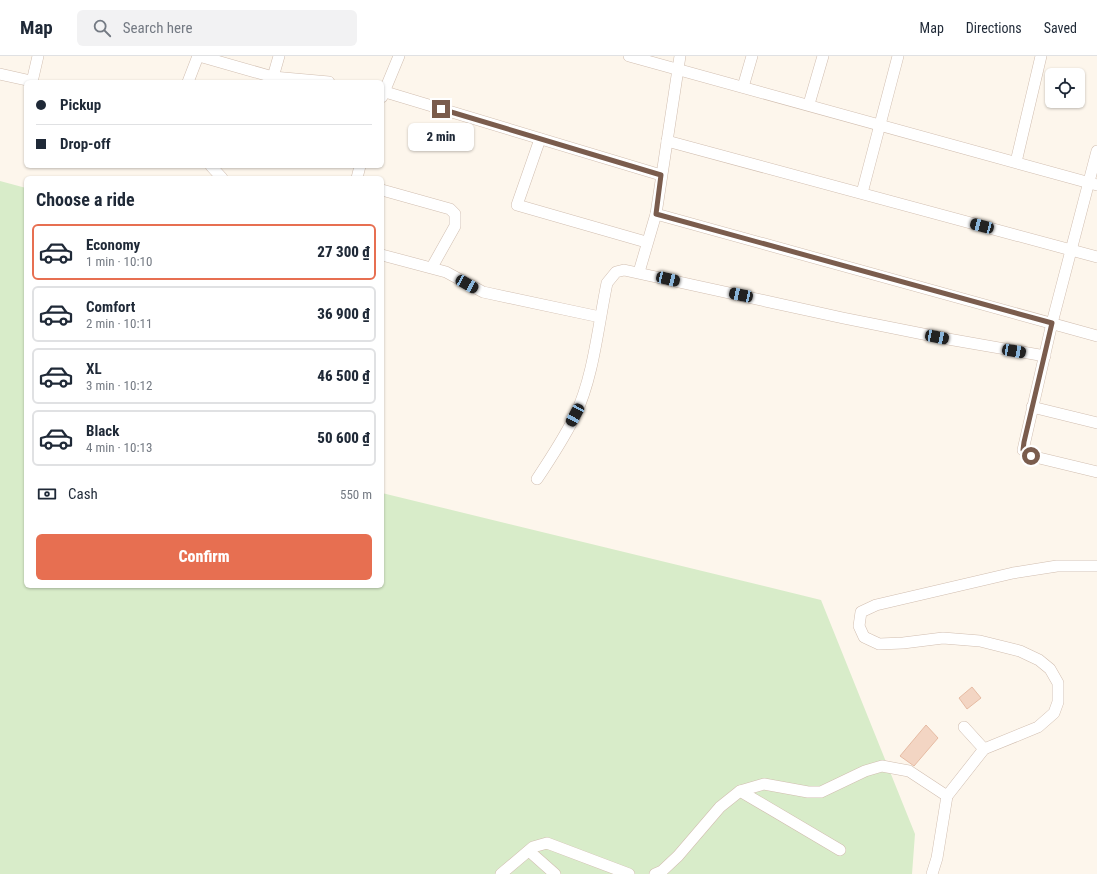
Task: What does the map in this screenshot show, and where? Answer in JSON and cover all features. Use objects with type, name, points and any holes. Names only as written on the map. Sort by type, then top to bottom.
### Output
[{"type":"street","points":[[32,80],[38,56]]},
{"type":"street","points":[[189,80],[199,56],[273,77],[307,80]]},
{"type":"street","points":[[273,77],[279,56]]},
{"type":"street","points":[[384,91],[399,56]]},
{"type":"street","points":[[630,56],[809,104],[880,126],[1093,184]]},
{"type":"street","points":[[639,272],[646,242],[656,214],[680,56]]},
{"type":"street","points":[[743,87],[752,56]]},
{"type":"street","points":[[809,104],[823,56]]},
{"type":"street","points":[[862,192],[898,56]]},
{"type":"street","points":[[1016,162],[1041,56]]},
{"type":"street","points":[[0,74],[24,80]]},
{"type":"street","points":[[384,93],[540,138],[661,175]]},
{"type":"street","points":[[540,138],[517,205],[646,242]]},
{"type":"street","points":[[667,141],[862,192],[1097,257]]},
{"type":"street","points":[[1097,151],[1093,184],[1052,323],[1023,450],[1031,456],[1097,472]]},
{"type":"street","points":[[213,168],[220,176]]},
{"type":"street","points":[[384,191],[450,209],[455,214],[455,226],[432,267]]},
{"type":"street","points":[[656,214],[1097,336]]},
{"type":"street","points":[[384,255],[432,267],[446,272],[483,292],[600,317]]},
{"type":"street","points":[[537,479],[558,448],[575,415],[588,377],[607,283],[616,272],[624,270],[639,272],[843,318],[948,339],[1045,356]]},
{"type":"street","points":[[1032,407],[1097,423]]},
{"type":"street","points":[[932,874],[938,858],[947,796],[984,749],[1038,727],[1054,713],[1058,702],[1058,683],[1050,669],[1039,660],[1020,651],[980,641],[943,638],[904,643],[879,644],[864,637],[859,626],[861,612],[876,605],[1013,574],[1057,566],[1097,566]]},
{"type":"street","points":[[964,727],[984,749]]},
{"type":"street","points":[[655,874],[662,871],[678,856],[720,807],[740,791],[764,784],[808,792],[821,792],[865,771],[882,766],[909,771],[947,796]]},
{"type":"street","points":[[740,791],[840,850]]},
{"type":"street","points":[[501,874],[533,847],[547,843],[629,874]]},
{"type":"street","points":[[529,851],[556,874]]},
{"type":"green space","points":[[0,181],[24,187],[24,588],[384,588],[384,493],[821,600],[915,834],[912,874],[0,874]]},
{"type":"building","points":[[972,687],[981,698],[967,709],[959,698]]},
{"type":"building","points":[[926,725],[938,738],[914,766],[900,756]]},
{"type":"route","points":[[441,109],[661,175],[656,214],[1052,323],[1024,442],[1023,450],[1031,456]]}]
